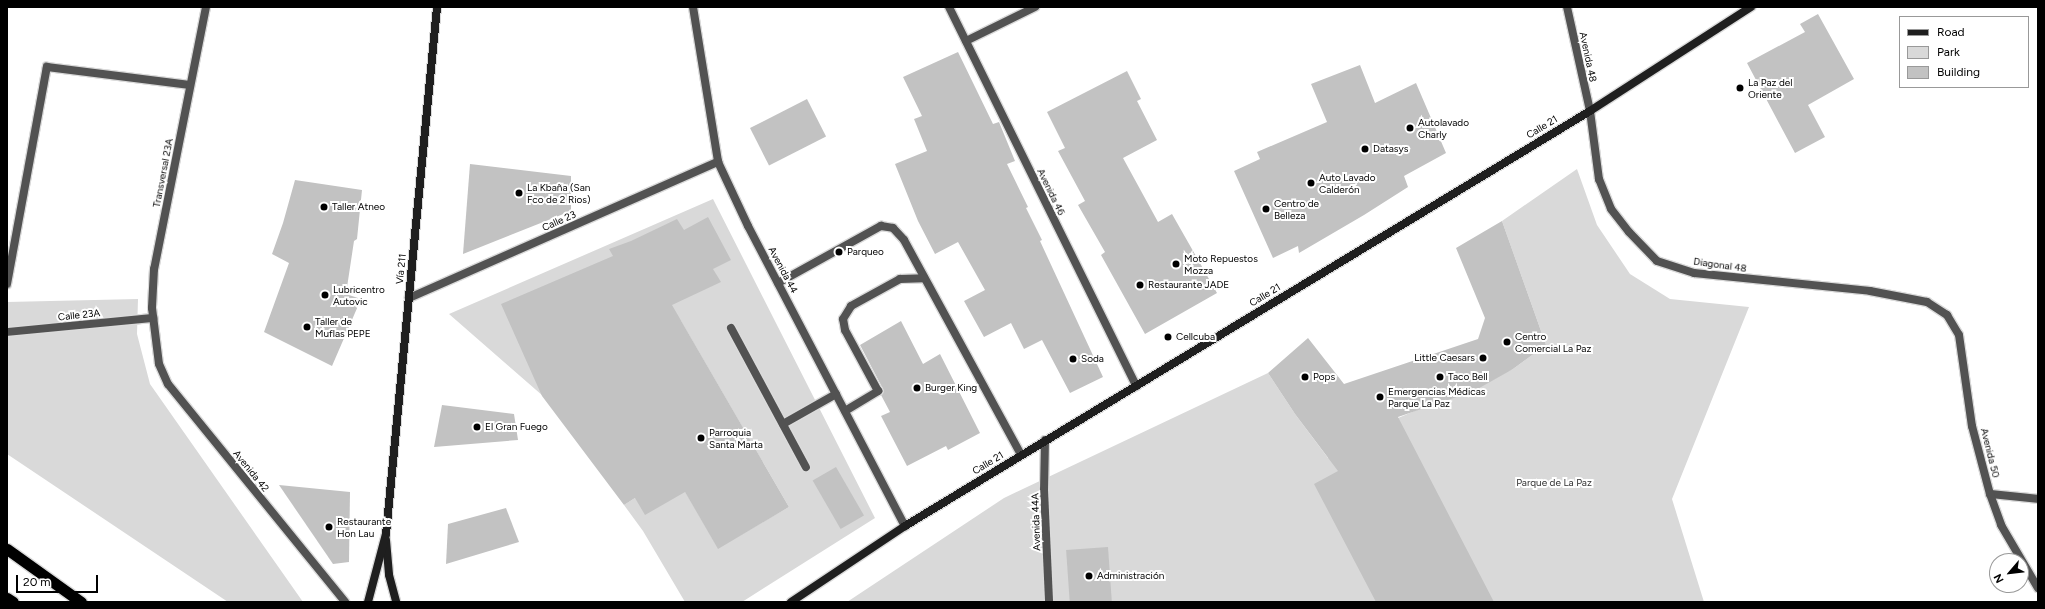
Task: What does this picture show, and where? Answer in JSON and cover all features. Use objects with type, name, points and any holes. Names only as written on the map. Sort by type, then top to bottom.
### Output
[{"type":"highway","points":[[7,549],[81,602]]},
{"type":"highway","points":[[7,598],[13,602]]},
{"type":"main road","name":"Vía 211","points":[[368,602],[386,534],[437,7]]},
{"type":"main road","name":"Calle 21","points":[[791,602],[905,526],[1590,111],[1750,7]]},
{"type":"main road","name":"Vía 211","points":[[386,534],[389,575],[396,602]]},
{"type":"street","name":"Transversal 23A","points":[[156,345],[153,318],[154,269],[206,7]]},
{"type":"street","name":"Avenida 44","points":[[693,7],[718,162],[778,283],[905,526]]},
{"type":"street","name":"Avenida 46","points":[[949,7],[1136,386]]},
{"type":"street","points":[[966,41],[1035,7]]},
{"type":"street","name":"Avenida 48","points":[[1567,7],[1590,111]]},
{"type":"street","points":[[7,284],[47,67],[190,85]]},
{"type":"street","name":"Diagonal 48","points":[[1590,111],[1599,179],[1611,209],[1629,232],[1657,260],[1694,273],[1870,291],[1927,302],[1947,315]]},
{"type":"street","name":"Calle 23","points":[[409,298],[718,162]]},
{"type":"street","points":[[778,283],[880,226],[893,228],[904,240],[1021,455]]},
{"type":"street","points":[[845,411],[878,391],[845,330],[843,319],[851,306],[900,280],[924,278]]},
{"type":"street","name":"Avenida 50","points":[[1947,315],[1959,335],[1972,426],[2000,525],[2038,588]]},
{"type":"street","name":"Calle 23A","points":[[7,332],[153,318]]},
{"type":"street","points":[[731,328],[806,467]]},
{"type":"street","name":"Avenida 42","points":[[156,345],[160,364],[168,384],[345,602]]},
{"type":"street","points":[[783,424],[836,394]]},
{"type":"street","name":"Avenida 44A","points":[[1045,440],[1044,490],[1049,602]]},
{"type":"street","points":[[1990,494],[2038,499]]},
{"type":"green space","name":"Parque de La Paz","points":[[1577,169],[1597,225],[1630,274],[1670,299],[1749,307],[1672,499],[1704,602],[847,602],[1004,498],[1268,373],[1295,414],[1328,458],[1377,427],[1513,369],[1546,345],[1502,221]]},
{"type":"green space","points":[[713,199],[875,518],[742,602],[685,602],[643,531],[624,505],[635,498],[677,496],[543,396],[449,314]],"holes":[[[681,321],[789,507],[718,548],[651,433],[659,334]]]},
{"type":"green space","points":[[138,299],[137,334],[150,384],[303,602],[228,602],[7,454],[7,302]]},
{"type":"building","points":[[1818,14],[1854,79],[1808,105],[1825,137],[1795,153],[1747,63],[1805,32],[1800,24]]},
{"type":"building","points":[[958,52],[993,124],[999,122],[1015,161],[1007,164],[1028,207],[1026,208],[1042,240],[1040,241],[1103,377],[1070,393],[1042,340],[1024,349],[1011,323],[984,337],[964,301],[985,290],[958,242],[935,254],[918,221],[895,164],[927,151],[914,119],[922,116],[903,77]]},
{"type":"building","points":[[1360,65],[1375,103],[1416,83],[1446,153],[1404,176],[1408,187],[1364,215],[1299,253],[1298,246],[1273,258],[1234,171],[1260,159],[1257,152],[1327,122],[1311,84]]},
{"type":"building","points":[[1127,71],[1141,99],[1137,101],[1157,140],[1123,158],[1158,222],[1172,214],[1217,293],[1145,334],[1101,255],[1105,252],[1078,205],[1085,201],[1058,151],[1065,148],[1047,112]]},
{"type":"building","points":[[807,99],[826,136],[769,165],[750,128]]},
{"type":"building","name":"La Kbaña (San Fco de 2 Rios)","points":[[470,164],[571,176],[571,211],[463,254]]},
{"type":"building","points":[[295,180],[362,190],[357,239],[354,241],[346,294],[361,299],[332,366],[264,332],[289,263],[272,254],[283,223]]},
{"type":"building","points":[[708,217],[731,260],[713,269],[721,282],[672,305],[789,507],[718,549],[685,492],[645,515],[635,498],[624,505],[542,396],[501,304],[613,256],[609,249],[631,241],[677,219],[684,230]]},
{"type":"building","points":[[1502,221],[1546,345],[1513,369],[1474,391],[1398,417],[1494,602],[1376,602],[1314,484],[1338,471],[1295,414],[1268,373],[1308,338],[1344,384],[1478,339],[1485,318],[1456,248]]},
{"type":"building","name":"Burger King","points":[[901,321],[923,364],[940,354],[980,433],[948,450],[946,446],[907,466],[881,416],[890,412],[881,395],[883,389],[860,345]]},
{"type":"building","name":"El Gran Fuego","points":[[442,405],[514,414],[518,440],[434,447]]},
{"type":"building","points":[[836,467],[864,515],[841,529],[813,481]]},
{"type":"building","name":"Restaurante Hon Lau","points":[[279,485],[350,492],[349,562],[333,564]]},
{"type":"building","points":[[506,508],[519,542],[446,564],[448,524]]},
{"type":"building","name":"Administración","points":[[1108,547],[1112,602],[1070,602],[1066,550]]},
{"type":"place","name":"La Paz del Oriente","points":[[1740,88]]},
{"type":"place","name":"Autolavado Charly","points":[[1410,128]]},
{"type":"place","name":"Datasys","points":[[1365,149]]},
{"type":"place","name":"Auto Lavado Calderón","points":[[1311,183]]},
{"type":"place","name":"La Kbaña (San Fco de 2 Rios)","points":[[519,193]]},
{"type":"place","name":"Taller Atneo","points":[[324,207]]},
{"type":"place","name":"Centro de Belleza","points":[[1266,209]]},
{"type":"place","name":"Parqueo","points":[[839,252]]},
{"type":"place","name":"Moto Repuestos Mozza","points":[[1176,264]]},
{"type":"place","name":"Restaurante JADE","points":[[1140,285]]},
{"type":"place","name":"Lubricentro Autovic","points":[[325,295]]},
{"type":"place","name":"Taller de Muflas PEPE","points":[[307,327]]},
{"type":"place","name":"Cellcuba","points":[[1168,337]]},
{"type":"place","name":"Centro Comercial La Paz","points":[[1507,342]]},
{"type":"place","name":"Little Caesars","points":[[1483,358]]},
{"type":"place","name":"Soda","points":[[1073,359]]},
{"type":"place","name":"Pops","points":[[1305,377]]},
{"type":"place","name":"Taco Bell","points":[[1440,377]]},
{"type":"place","name":"Burger King","points":[[917,388]]},
{"type":"place","name":"Emergencias Médicas Parque La Paz","points":[[1380,397]]},
{"type":"place","name":"El Gran Fuego","points":[[477,427]]},
{"type":"place","name":"Parroquia Santa Marta","points":[[701,438]]},
{"type":"place","name":"Restaurante Hon Lau","points":[[329,527]]},
{"type":"place","name":"Administración","points":[[1089,576]]}]
